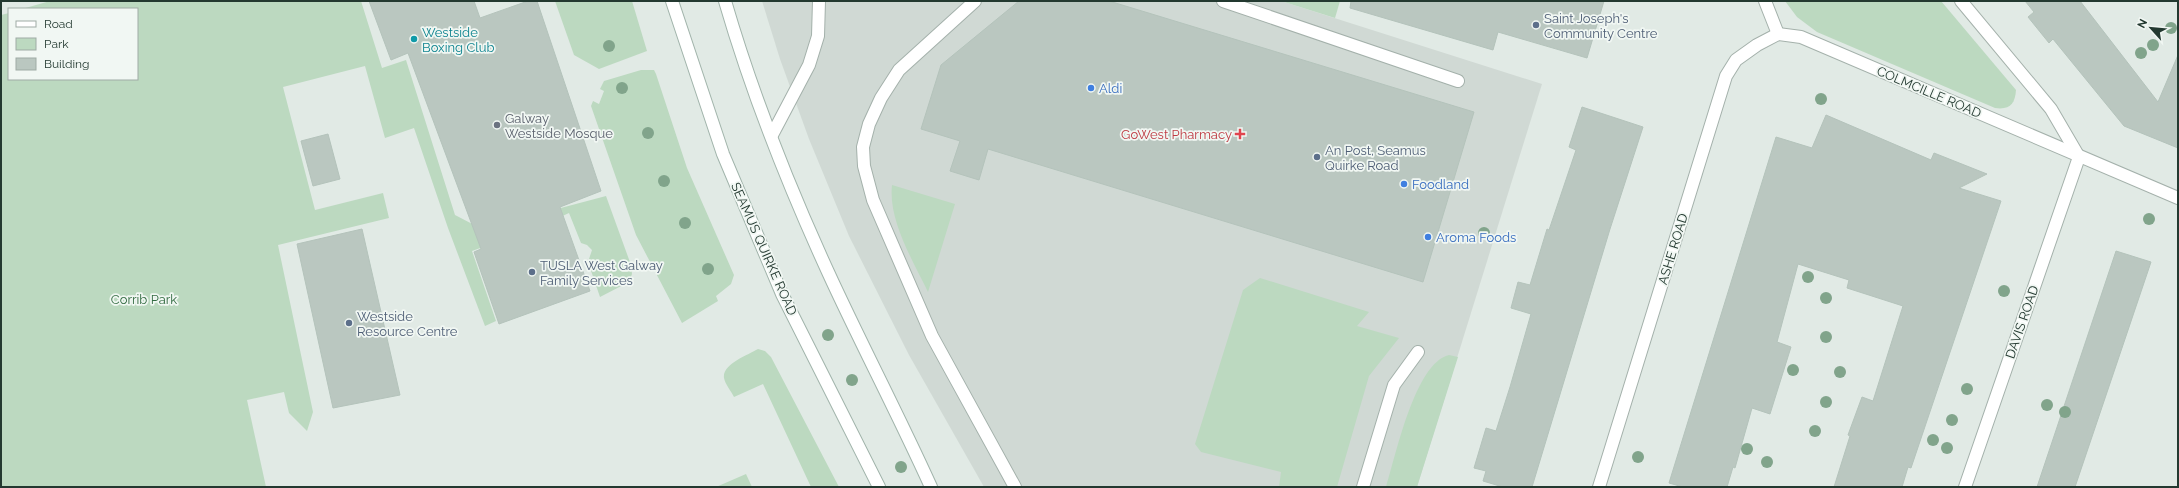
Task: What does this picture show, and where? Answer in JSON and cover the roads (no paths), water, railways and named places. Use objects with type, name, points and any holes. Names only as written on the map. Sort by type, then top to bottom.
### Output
[{"type":"street","name":"SEAMUS QUIRKE ROAD","points":[[672,1],[723,154],[782,294],[879,487]]},
{"type":"street","points":[[725,1],[735,34],[772,135],[828,271],[931,487]]},
{"type":"street","points":[[772,135],[809,65],[818,36],[819,1]]},
{"type":"street","points":[[975,1],[899,70],[881,98],[869,124],[863,147],[864,166],[866,179],[878,213],[932,336],[1015,487]]},
{"type":"street","points":[[1223,1],[1458,81]]},
{"type":"street","points":[[1766,1],[1778,34]]},
{"type":"street","points":[[1961,1],[2051,109],[2079,157]]},
{"type":"street","name":"COLMCILLE ROAD","points":[[1778,34],[1801,37],[2178,198]]},
{"type":"street","name":"ASHE ROAD","points":[[1599,487],[1726,76],[1736,60],[1757,45],[1778,34]]},
{"type":"street","name":"DAVIS ROAD","points":[[1965,487],[2079,157]]},
{"type":"street","points":[[1362,487],[1394,385],[1418,352]]},
{"type":"place","name":"Saint Joseph's Community Centre","points":[[1536,25]]},
{"type":"place","name":"Westside Boxing Club","points":[[414,39]]},
{"type":"place","name":"Aldi","points":[[1091,88]]},
{"type":"place","name":"Galway Westside Mosque","points":[[497,125]]},
{"type":"place","name":"GoWest Pharmacy","points":[[1240,134]]},
{"type":"place","name":"An Post, Seamus Quirke Road","points":[[1317,157]]},
{"type":"place","name":"Foodland","points":[[1404,184]]},
{"type":"place","name":"Aroma Foods","points":[[1428,237]]},
{"type":"place","name":"TUSLA West Galway Family Services","points":[[532,272]]},
{"type":"place","name":"Westside Resource Centre","points":[[349,323]]},
{"type":"park label","name":"Corrib Park","points":[[144,299]]}]
